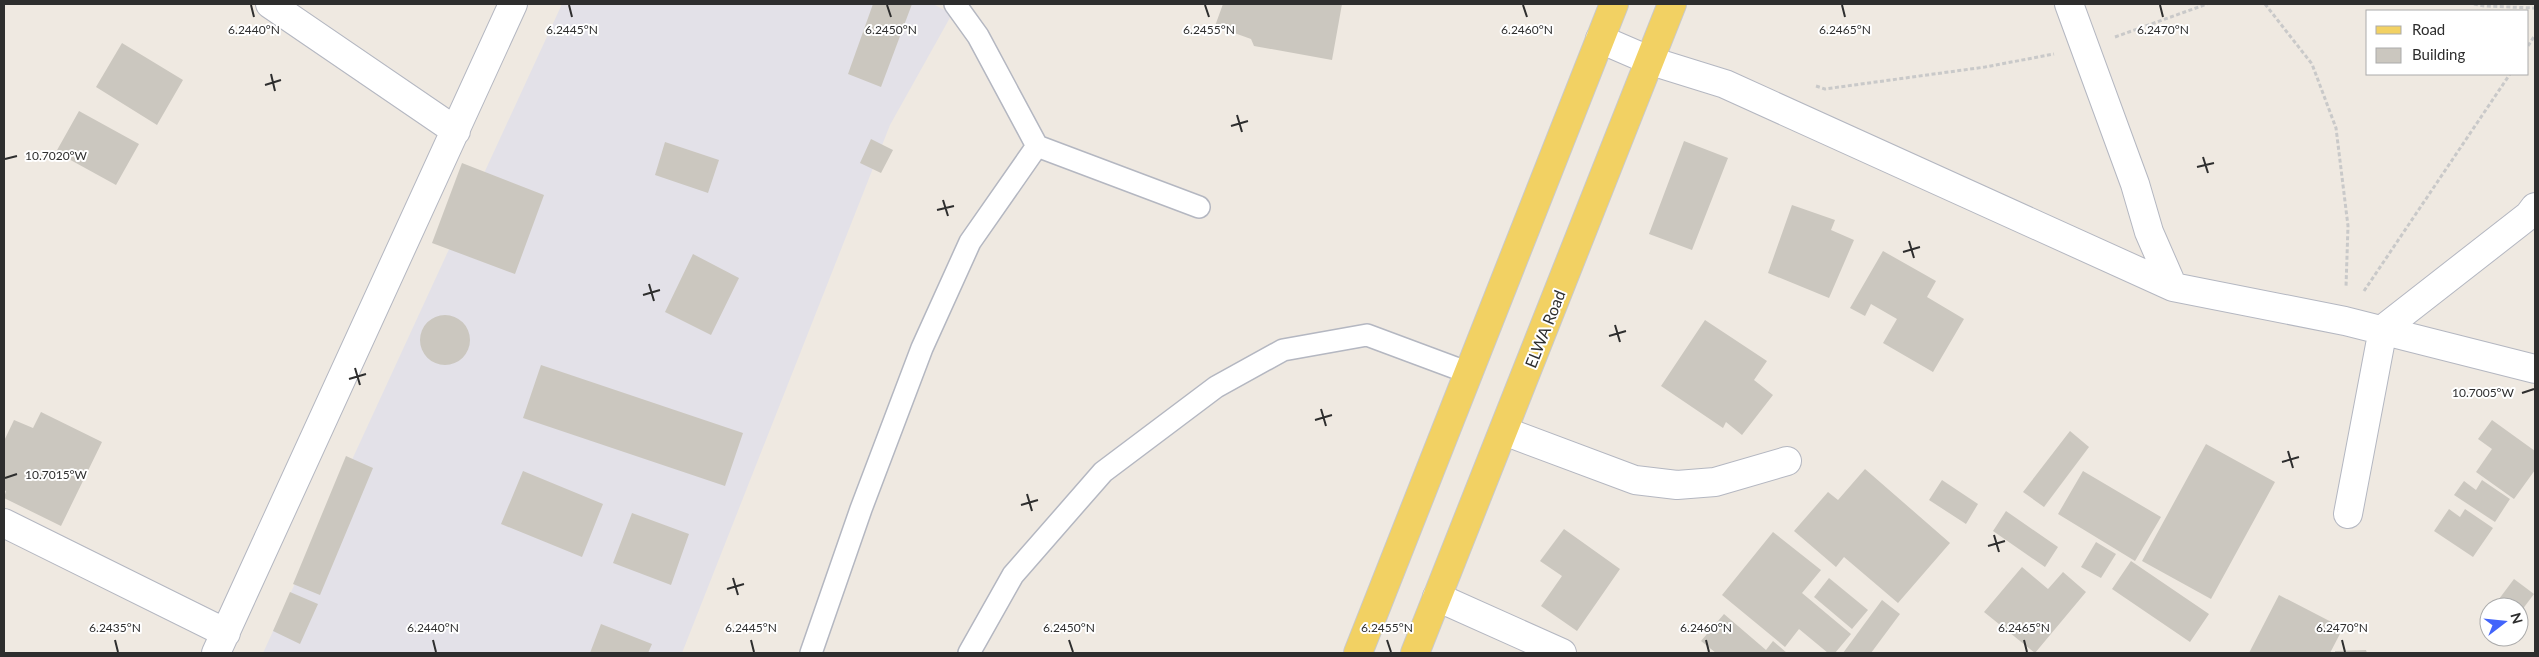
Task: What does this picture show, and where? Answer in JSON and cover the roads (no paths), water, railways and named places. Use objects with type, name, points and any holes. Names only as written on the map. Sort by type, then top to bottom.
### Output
[{"type":"main road","points":[[1358,653],[1614,4]]},
{"type":"main road","name":"ELWA Road","points":[[1415,653],[1672,4]]},
{"type":"street","points":[[270,4],[456,131]]},
{"type":"street","points":[[4,523],[221,643],[513,4]]},
{"type":"street","points":[[2069,4],[2087,48],[2115,132],[2135,184],[2149,232],[2173,287]]},
{"type":"street","points":[[1600,40],[1651,61],[1725,84],[2173,287],[2345,321],[2491,360],[2535,369]]},
{"type":"street","points":[[2348,514],[2383,330],[2529,215],[2535,208]]},
{"type":"street","points":[[1504,431],[1635,480],[1677,485],[1715,482],[1787,461]]},
{"type":"street","points":[[1437,597],[1562,653]]},
{"type":"lane","points":[[955,4],[978,36],[1037,146],[1199,207]]},
{"type":"lane","points":[[811,653],[861,509],[922,348],[970,242],[1037,146]]},
{"type":"lane","points":[[969,653],[1013,575],[1103,472],[1216,387],[1283,350],[1367,335],[1468,372]]}]
